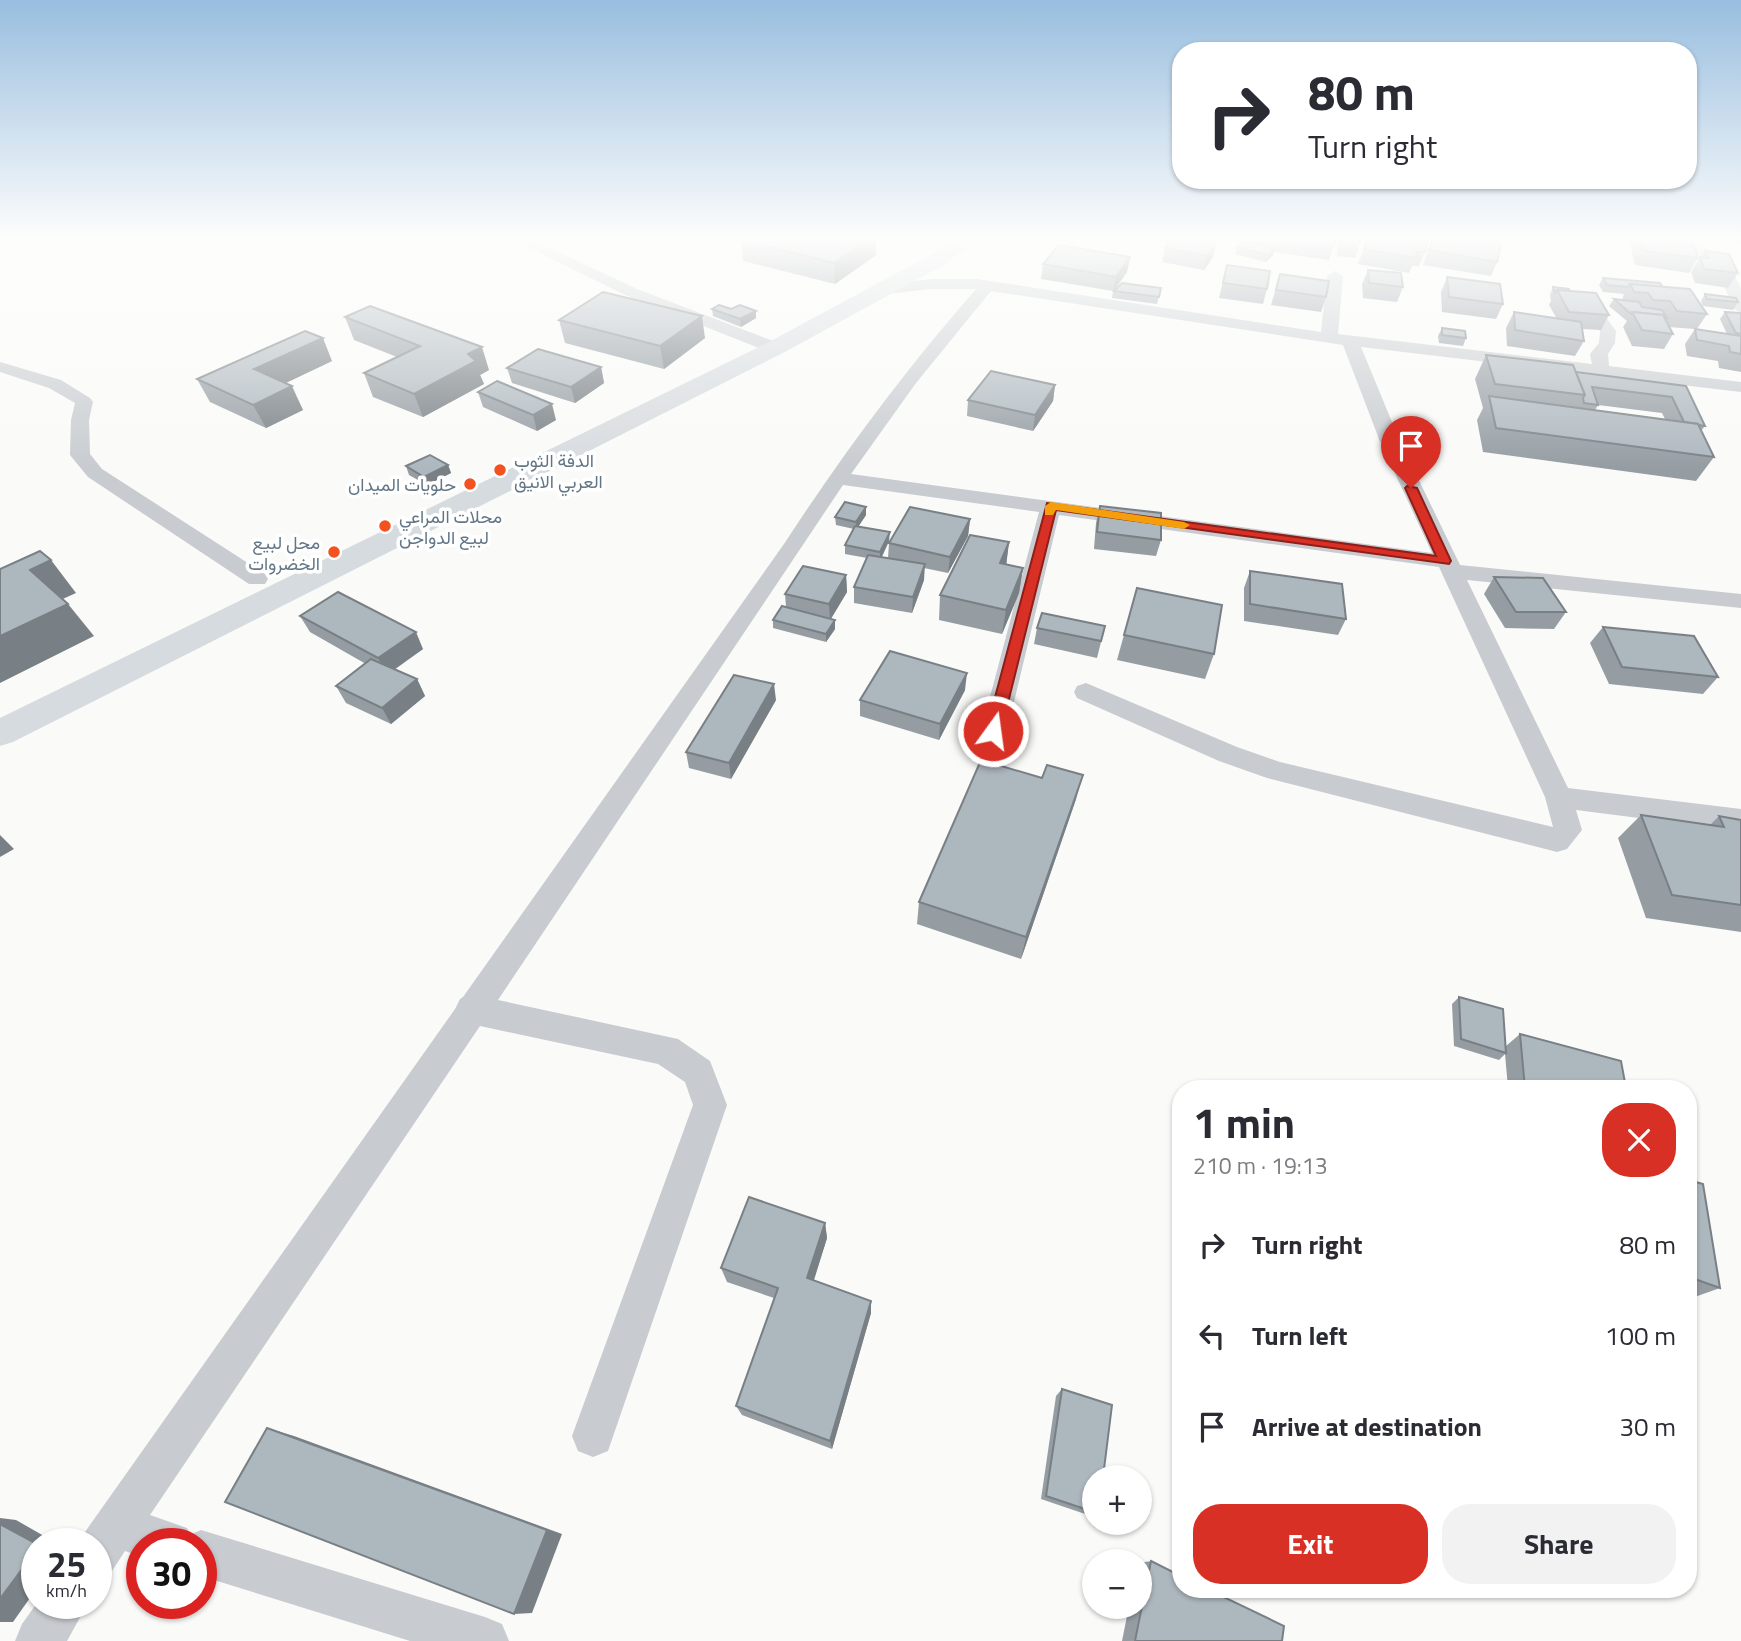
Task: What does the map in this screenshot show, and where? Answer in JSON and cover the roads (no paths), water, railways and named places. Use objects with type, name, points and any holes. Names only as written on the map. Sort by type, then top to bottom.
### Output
[{"type":"highway","points":[[763,344],[817,315]]},
{"type":"highway","points":[[0,733],[563,442],[829,315]]},
{"type":"highway","points":[[0,704],[257,579],[563,442]]},
{"type":"street","points":[[688,315],[763,344]]},
{"type":"street","points":[[112,1532],[763,590],[836,478],[959,315]]},
{"type":"street","points":[[1175,315],[1339,339],[1741,387]]},
{"type":"street","points":[[1086,692],[1228,754],[1276,771],[1557,841],[1568,830],[1559,797],[1339,339],[1337,315]]},
{"type":"street","points":[[1596,315],[1608,331],[1607,343],[1599,354],[1601,371]]},
{"type":"street","points":[[0,367],[75,393],[84,402],[80,420],[80,455],[95,473],[257,579]]},
{"type":"street","points":[[836,478],[1051,506],[1447,566],[1741,601]]},
{"type":"street","points":[[993,731],[1051,506]]},
{"type":"street","points":[[1559,797],[1741,820]]},
{"type":"street","points":[[471,1009],[666,1050],[698,1072],[710,1105],[593,1436]]},
{"type":"street","points":[[217,1558],[485,1641]]},
{"type":"street","points":[[39,1641],[54,1619]]},
{"type":"place","name":"الدفة الثوب العربي الانيق","points":[[500,470]]},
{"type":"place","name":"حلويات الميدان","points":[[470,484]]},
{"type":"place","name":"محلات المراعي لبيع الدواجن","points":[[385,526]]},
{"type":"place","name":"محل لبيع الخضروات","points":[[334,552]]}]
